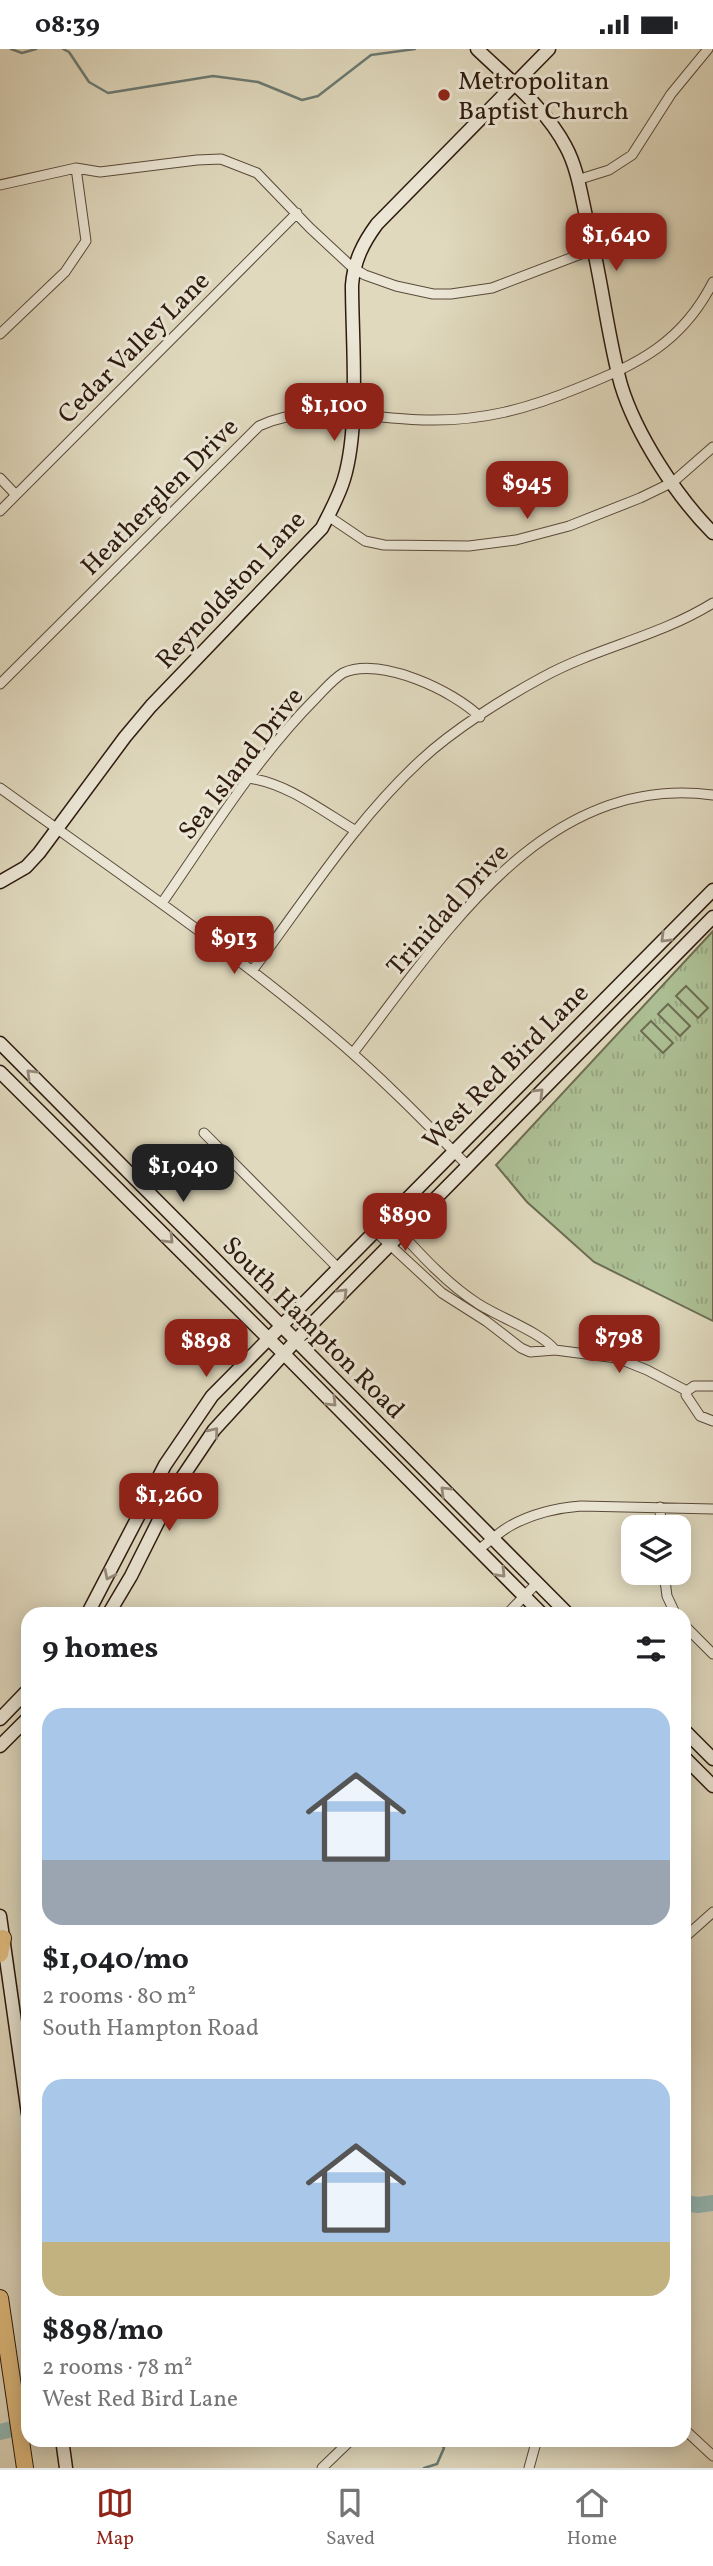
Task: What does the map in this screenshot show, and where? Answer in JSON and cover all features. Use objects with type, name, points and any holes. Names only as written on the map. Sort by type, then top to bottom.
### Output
[{"type":"highway","points":[[0,2298],[21,2440]]},
{"type":"main road","points":[[477,49],[534,104],[559,134],[573,162],[619,372],[633,417],[682,496],[713,533]]},
{"type":"main road","name":"Reynoldston Lane","points":[[0,882],[26,867],[151,706],[322,528],[344,478],[353,413],[353,268],[359,251],[377,224],[549,49]]},
{"type":"main road","name":"West Red Bird Lane","points":[[91,1607],[149,1494],[182,1437],[207,1403],[713,890]]},
{"type":"main road","name":"West Red Bird Lane","points":[[113,1607],[166,1504],[192,1460],[215,1430],[295,1341],[713,917]]},
{"type":"main road","name":"South Hampton Road","points":[[0,1043],[561,1607]]},
{"type":"main road","name":"South Hampton Road","points":[[0,1072],[269,1338],[535,1607]]},
{"type":"main road","points":[[48,1119],[61,1105]]},
{"type":"main road","points":[[477,1127],[491,1142]]},
{"type":"main road","points":[[85,1157],[99,1143]]},
{"type":"main road","points":[[149,1494],[166,1504]]},
{"type":"main road","points":[[0,1719],[21,1698]]},
{"type":"main road","points":[[0,1713],[15,1704]]},
{"type":"main road","points":[[0,1746],[21,1725]]},
{"type":"main road","points":[[691,1737],[711,1757],[696,1769]]},
{"type":"main road","points":[[691,1764],[713,1786]]},
{"type":"main road","points":[[0,1916],[1,1946],[21,2071]]},
{"type":"main road","points":[[63,2447],[66,2468]]},
{"type":"street","points":[[577,180],[609,170],[632,155],[671,94],[708,49]]},
{"type":"street","points":[[0,185],[76,168],[100,172],[220,159],[257,173],[353,268],[396,286],[424,293],[452,294],[492,288],[594,249]]},
{"type":"street","points":[[0,334],[65,272],[86,241],[76,168]]},
{"type":"street","name":"Cedar Valley Lane","points":[[0,510],[296,213]]},
{"type":"street","name":"Heatherglen Drive","points":[[0,684],[258,426],[289,415],[353,413],[426,420],[506,414],[537,405],[619,372],[651,354],[677,333],[713,282]]},
{"type":"street","points":[[328,516],[349,532],[373,543],[401,546],[469,546],[516,540],[569,526],[673,482],[713,447]]},
{"type":"street","points":[[0,478],[16,495]]},
{"type":"street","points":[[252,971],[356,831],[422,759],[480,717],[562,667],[669,628],[713,603]]},
{"type":"street","name":"Sea Island Drive","points":[[162,903],[249,778],[304,709],[337,678],[353,671],[372,669],[395,674],[431,685],[466,704],[480,717]]},
{"type":"street","points":[[249,778],[289,791],[356,831]]},
{"type":"street","points":[[1,792],[162,903],[252,971],[353,1053],[468,1166]]},
{"type":"street","name":"Trinidad Drive","points":[[353,1053],[451,929],[501,874],[541,839],[573,819],[639,796],[678,793],[713,795]]},
{"type":"street","points":[[204,1133],[338,1268]]},
{"type":"street","points":[[387,1218],[447,1278],[480,1305],[547,1340],[555,1350]]},
{"type":"street","points":[[374,1231],[437,1288],[530,1352],[555,1350],[617,1358],[687,1391]]},
{"type":"street","points":[[437,1288],[447,1278]]},
{"type":"street","points":[[476,1314],[480,1305]]},
{"type":"street","points":[[508,1339],[511,1323]]},
{"type":"street","points":[[687,1391],[694,1386],[713,1386]]},
{"type":"street","points":[[687,1391],[686,1395],[692,1407],[705,1420],[713,1421]]},
{"type":"street","points":[[660,1507],[660,1515]]},
{"type":"street","points":[[478,1550],[510,1526],[563,1508],[713,1509]]},
{"type":"street","points":[[514,1607],[537,1583]]},
{"type":"street","points":[[666,1585],[672,1607]]},
{"type":"street","points":[[691,1632],[713,1654]]},
{"type":"street","points":[[691,1932],[713,1912]]},
{"type":"street","points":[[691,2436],[713,2456]]},
{"type":"street","points":[[322,2468],[344,2447]]},
{"type":"street","points":[[529,2468],[535,2447]]},
{"type":"green space","points":[[713,931],[713,1321],[594,1262],[527,1202],[496,1165]]},
{"type":"green space","points":[[686,986],[708,1008],[698,1018],[676,996]]},
{"type":"green space","points":[[668,1004],[690,1026],[680,1036],[658,1014]]},
{"type":"green space","points":[[651,1021],[673,1043],[663,1053],[641,1031]]},
{"type":"waterway","points":[[11,49],[22,53],[36,49]]},
{"type":"waterway","points":[[63,49],[69,52],[89,82],[108,93],[213,76],[258,82],[302,100],[318,96],[371,55],[415,49]]},
{"type":"waterway","points":[[691,2204],[713,2203]]},
{"type":"waterway","points":[[0,2432],[21,2427]]},
{"type":"waterway","points":[[424,2468],[437,2464],[443,2447]]},
{"type":"place","name":"Metropolitan Baptist Church","points":[[444,95]]}]
